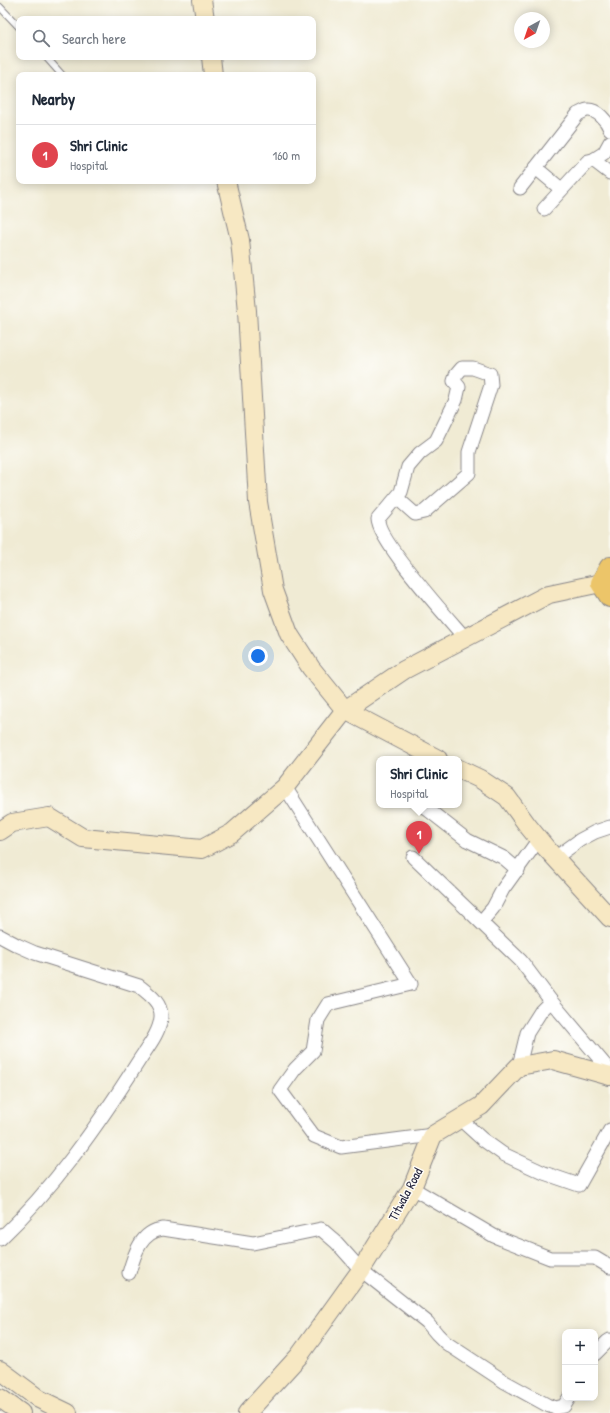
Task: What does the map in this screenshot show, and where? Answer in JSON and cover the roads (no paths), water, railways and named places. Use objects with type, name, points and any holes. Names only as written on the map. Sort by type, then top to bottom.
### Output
[{"type":"street","points":[[202,0],[205,16]]},
{"type":"street","points":[[210,60],[212,72]]},
{"type":"street","points":[[520,188],[578,114],[587,110],[596,112],[608,123],[610,129]]},
{"type":"street","points":[[544,209],[588,161],[593,160],[604,153],[610,142]]},
{"type":"street","points":[[593,160],[610,173]]},
{"type":"street","points":[[536,168],[561,189]]},
{"type":"street","points":[[227,184],[240,240],[246,303],[256,484],[273,590],[289,634],[311,668],[345,710],[389,735],[432,756]]},
{"type":"street","points":[[397,498],[415,514],[424,512],[469,473],[469,452],[491,385],[490,374],[473,368],[462,368],[456,375],[454,381],[459,387],[456,400],[436,441],[420,453],[408,467],[401,492],[378,519],[380,529],[397,556],[465,638]]},
{"type":"street","points":[[0,831],[12,823],[48,818],[83,838],[202,849],[232,833],[285,786],[345,710],[404,670],[549,594],[607,582]]},
{"type":"street","points":[[462,770],[480,779],[507,797],[555,858],[610,918]]},
{"type":"street","points":[[285,786],[411,984],[328,1004],[318,1020],[313,1051],[295,1069],[280,1090],[314,1136],[341,1147],[433,1135],[481,1106],[519,1066],[527,1033],[541,1011],[551,1001]]},
{"type":"street","points":[[426,808],[467,840],[504,858],[518,870]]},
{"type":"street","points":[[555,858],[580,840],[595,832],[610,827]]},
{"type":"street","points":[[481,922],[493,908],[503,889],[539,839]]},
{"type":"street","points":[[413,858],[520,961],[610,1072]]},
{"type":"street","points":[[0,936],[35,953],[140,986],[152,997],[158,1006],[161,1016],[158,1031],[118,1095],[70,1162],[17,1223],[0,1239]]},
{"type":"street","points":[[519,1066],[553,1060],[610,1076]]},
{"type":"street","points":[[460,1118],[482,1139],[503,1154],[544,1173],[579,1185],[610,1130]]},
{"type":"street","name":"Titwala Road","points":[[247,1413],[298,1356],[361,1270],[412,1188],[433,1135]]},
{"type":"street","points":[[412,1188],[501,1239],[550,1258],[596,1258],[610,1267]]},
{"type":"street","points":[[129,1273],[143,1239],[155,1230],[163,1229],[253,1243],[321,1230],[336,1242],[361,1270],[427,1322],[446,1343],[505,1382],[547,1405],[555,1408],[564,1406],[567,1401]]},
{"type":"street","points":[[598,1351],[610,1340]]},
{"type":"street","points":[[0,1370],[39,1398],[68,1413]]},
{"type":"street","points":[[0,1398],[21,1413]]},
{"type":"lane","points":[[0,7],[16,24]]},
{"type":"lane","points":[[49,60],[59,72]]},
{"type":"place","name":"Shri Clinic","points":[[419,854]]}]
